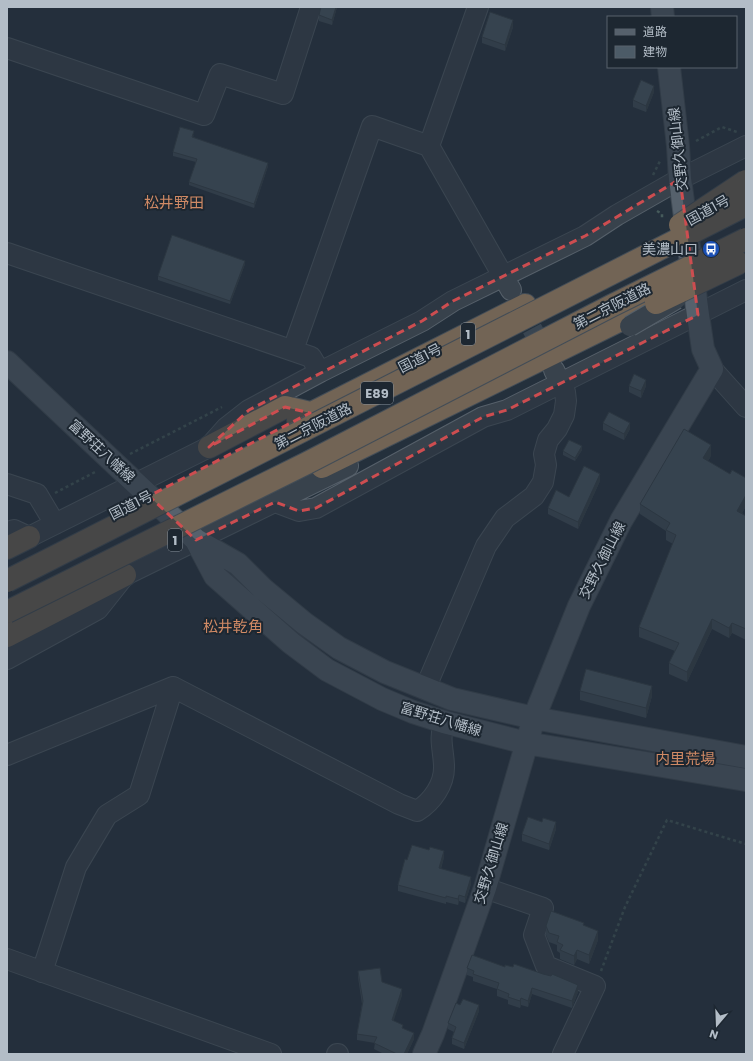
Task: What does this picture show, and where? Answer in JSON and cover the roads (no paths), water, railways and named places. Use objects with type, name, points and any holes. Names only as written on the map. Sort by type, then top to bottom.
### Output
[{"type":"highway","points":[[597,280],[746,181]]},
{"type":"highway","name":"国道1号","points":[[7,568],[304,416],[639,248],[746,188]]},
{"type":"highway","name":"第二京阪道路","points":[[7,580],[746,205]]},
{"type":"highway","name":"第二京阪道路","points":[[7,612],[307,463],[611,306],[746,239]]},
{"type":"highway","name":"1","points":[[7,625],[322,467],[742,261]]},
{"type":"highway","points":[[208,447],[285,407],[304,416]]},
{"type":"highway","points":[[7,548],[29,537]]},
{"type":"highway","points":[[7,636],[125,576]]},
{"type":"main road","name":"交野久御山線","points":[[424,1054],[433,1034],[485,888],[534,718],[579,606],[621,521],[712,369],[703,349],[698,314],[680,179],[678,146],[669,68]]},
{"type":"main road","name":"富野荘八幡線","points":[[7,362],[196,540],[238,564],[263,589],[304,623],[339,648],[386,672],[452,699],[534,718],[746,756]]},
{"type":"main road","name":"富野荘八幡線","points":[[196,540],[215,576],[291,643],[327,670],[413,712],[444,722],[526,743],[746,780]]},
{"type":"street","points":[[7,48],[204,115],[220,74],[283,94],[311,7]]},
{"type":"street","points":[[429,146],[478,7]]},
{"type":"street","points":[[292,350],[372,126],[429,146],[507,283]]},
{"type":"street","points":[[7,532],[14,530],[29,537],[208,447],[226,428],[249,410],[320,372],[422,321],[453,301],[507,283],[617,215],[680,179],[746,146]]},
{"type":"street","points":[[7,253],[311,357],[320,372]]},
{"type":"street","points":[[7,659],[98,609],[125,576],[630,326],[742,261]]},
{"type":"street","points":[[275,502],[299,511],[316,508],[483,417],[507,410],[557,377],[698,314],[746,290]]},
{"type":"street","points":[[712,369],[746,407]]},
{"type":"street","points":[[425,689],[486,546],[505,518],[534,496],[543,482],[546,466],[544,454],[548,440],[557,429],[564,415],[566,401],[565,392],[557,377]]},
{"type":"street","points":[[7,484],[37,494],[55,524]]},
{"type":"street","points":[[42,972],[76,867],[107,815],[139,795],[173,687]]},
{"type":"street","points":[[7,755],[173,687],[392,800],[417,811],[428,804],[438,790],[444,767],[440,736],[444,722]]},
{"type":"street","points":[[485,888],[543,908],[534,935],[546,966],[595,986],[563,1054]]},
{"type":"street","points":[[7,959],[271,1054]]},
{"type":"tunnel","points":[[518,302],[547,357]]},
{"type":"place","name":"美濃山口","points":[[711,249]]},
{"type":"district","name":"松井野田","points":[[174,202]]},
{"type":"district","name":"松井乾角","points":[[233,626]]},
{"type":"district","name":"内里荒場","points":[[685,758]]}]
